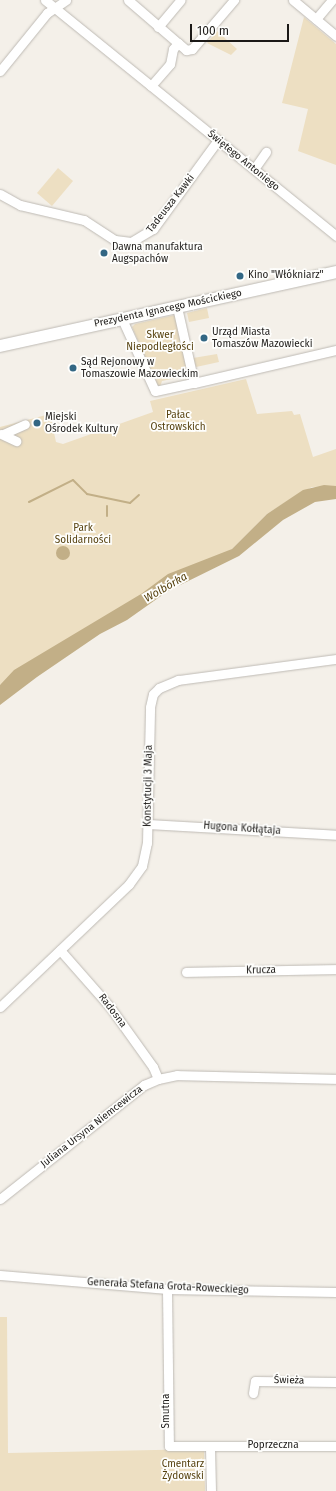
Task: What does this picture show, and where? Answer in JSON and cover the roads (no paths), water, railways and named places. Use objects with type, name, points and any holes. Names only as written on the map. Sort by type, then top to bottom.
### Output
[{"type":"main road","name":"Prezydenta Ignacego Mościckiego","points":[[0,346],[336,272]]},
{"type":"street","name":"Świętego Antoniego","points":[[46,0],[336,236]]},
{"type":"street","points":[[0,71],[47,13],[66,0]]},
{"type":"street","points":[[128,0],[186,50],[192,49],[234,0]]},
{"type":"street","points":[[158,27],[182,0]]},
{"type":"street","points":[[294,0],[336,36]]},
{"type":"street","points":[[316,19],[332,0]]},
{"type":"street","points":[[151,86],[170,64],[173,49],[178,43]]},
{"type":"street","name":"Tadeusza Kawki","points":[[0,194],[20,205],[84,220],[115,240],[131,242],[154,229],[218,140]]},
{"type":"street","points":[[254,170],[266,152]]},
{"type":"street","points":[[177,307],[194,383]]},
{"type":"street","points":[[122,319],[155,391],[336,350]]},
{"type":"street","points":[[2,434],[25,424]]},
{"type":"street","points":[[2,434],[16,441]]},
{"type":"street","name":"Konstytucji 3 Maja","points":[[0,1007],[139,872],[147,852],[150,707],[153,694],[159,688],[178,680],[336,659]]},
{"type":"street","name":"Hugona Kołłątaja","points":[[148,824],[336,835]]},
{"type":"street","name":"Radosna","points":[[60,950],[110,1007],[153,1067],[158,1078]]},
{"type":"street","name":"Krucza","points":[[186,972],[336,969]]},
{"type":"street","name":"Juliana Ursyna Niemcewicza","points":[[0,1199],[144,1086],[158,1078],[177,1075],[336,1079]]},
{"type":"street","name":"Generała Stefana Grota-Roweckiego","points":[[0,1276],[167,1289],[336,1292]]},
{"type":"street","name":"Smutna","points":[[167,1289],[167,1442],[173,1447],[210,1447]]},
{"type":"street","name":"Świeża","points":[[253,1393],[255,1381],[336,1382]]},
{"type":"street","name":"Poprzeczna","points":[[210,1447],[336,1446]]},
{"type":"street","points":[[210,1447],[211,1491]]},
{"type":"water","name":"Wolbórka","points":[[324,485],[336,486],[336,499],[315,502],[283,520],[239,556],[168,591],[127,620],[100,634],[37,677],[0,705],[0,685],[14,670],[141,594],[168,574],[232,549],[267,514],[303,490]]},
{"type":"water","points":[[60,546],[66,546],[70,550],[70,556],[66,560],[60,560],[56,556],[56,550]]},
{"type":"waterway","points":[[29,502],[73,480],[87,494],[130,503],[139,495]]},
{"type":"waterway","points":[[107,506],[107,516]]},
{"type":"place","name":"Dawna manufaktura Augspachów","points":[[104,253]]},
{"type":"place","name":"Kino \"Włókniarz\"","points":[[240,276]]},
{"type":"place","name":"Urząd Miasta Tomaszów Mazowiecki","points":[[204,338]]},
{"type":"place","name":"Sąd Rejonowy w Tomaszowie Mazowieckim","points":[[73,368]]},
{"type":"place","name":"Miejski Ośrodek Kultury","points":[[37,423]]},
{"type":"park label","name":"Skwer Niepodległości","points":[[160,340]]},
{"type":"park label","name":"Pałac Ostrowskich","points":[[178,420]]},
{"type":"park label","name":"Park Solidarności","points":[[83,534]]},
{"type":"park label","name":"Cmentarz Żydowski","points":[[183,1470]]}]
